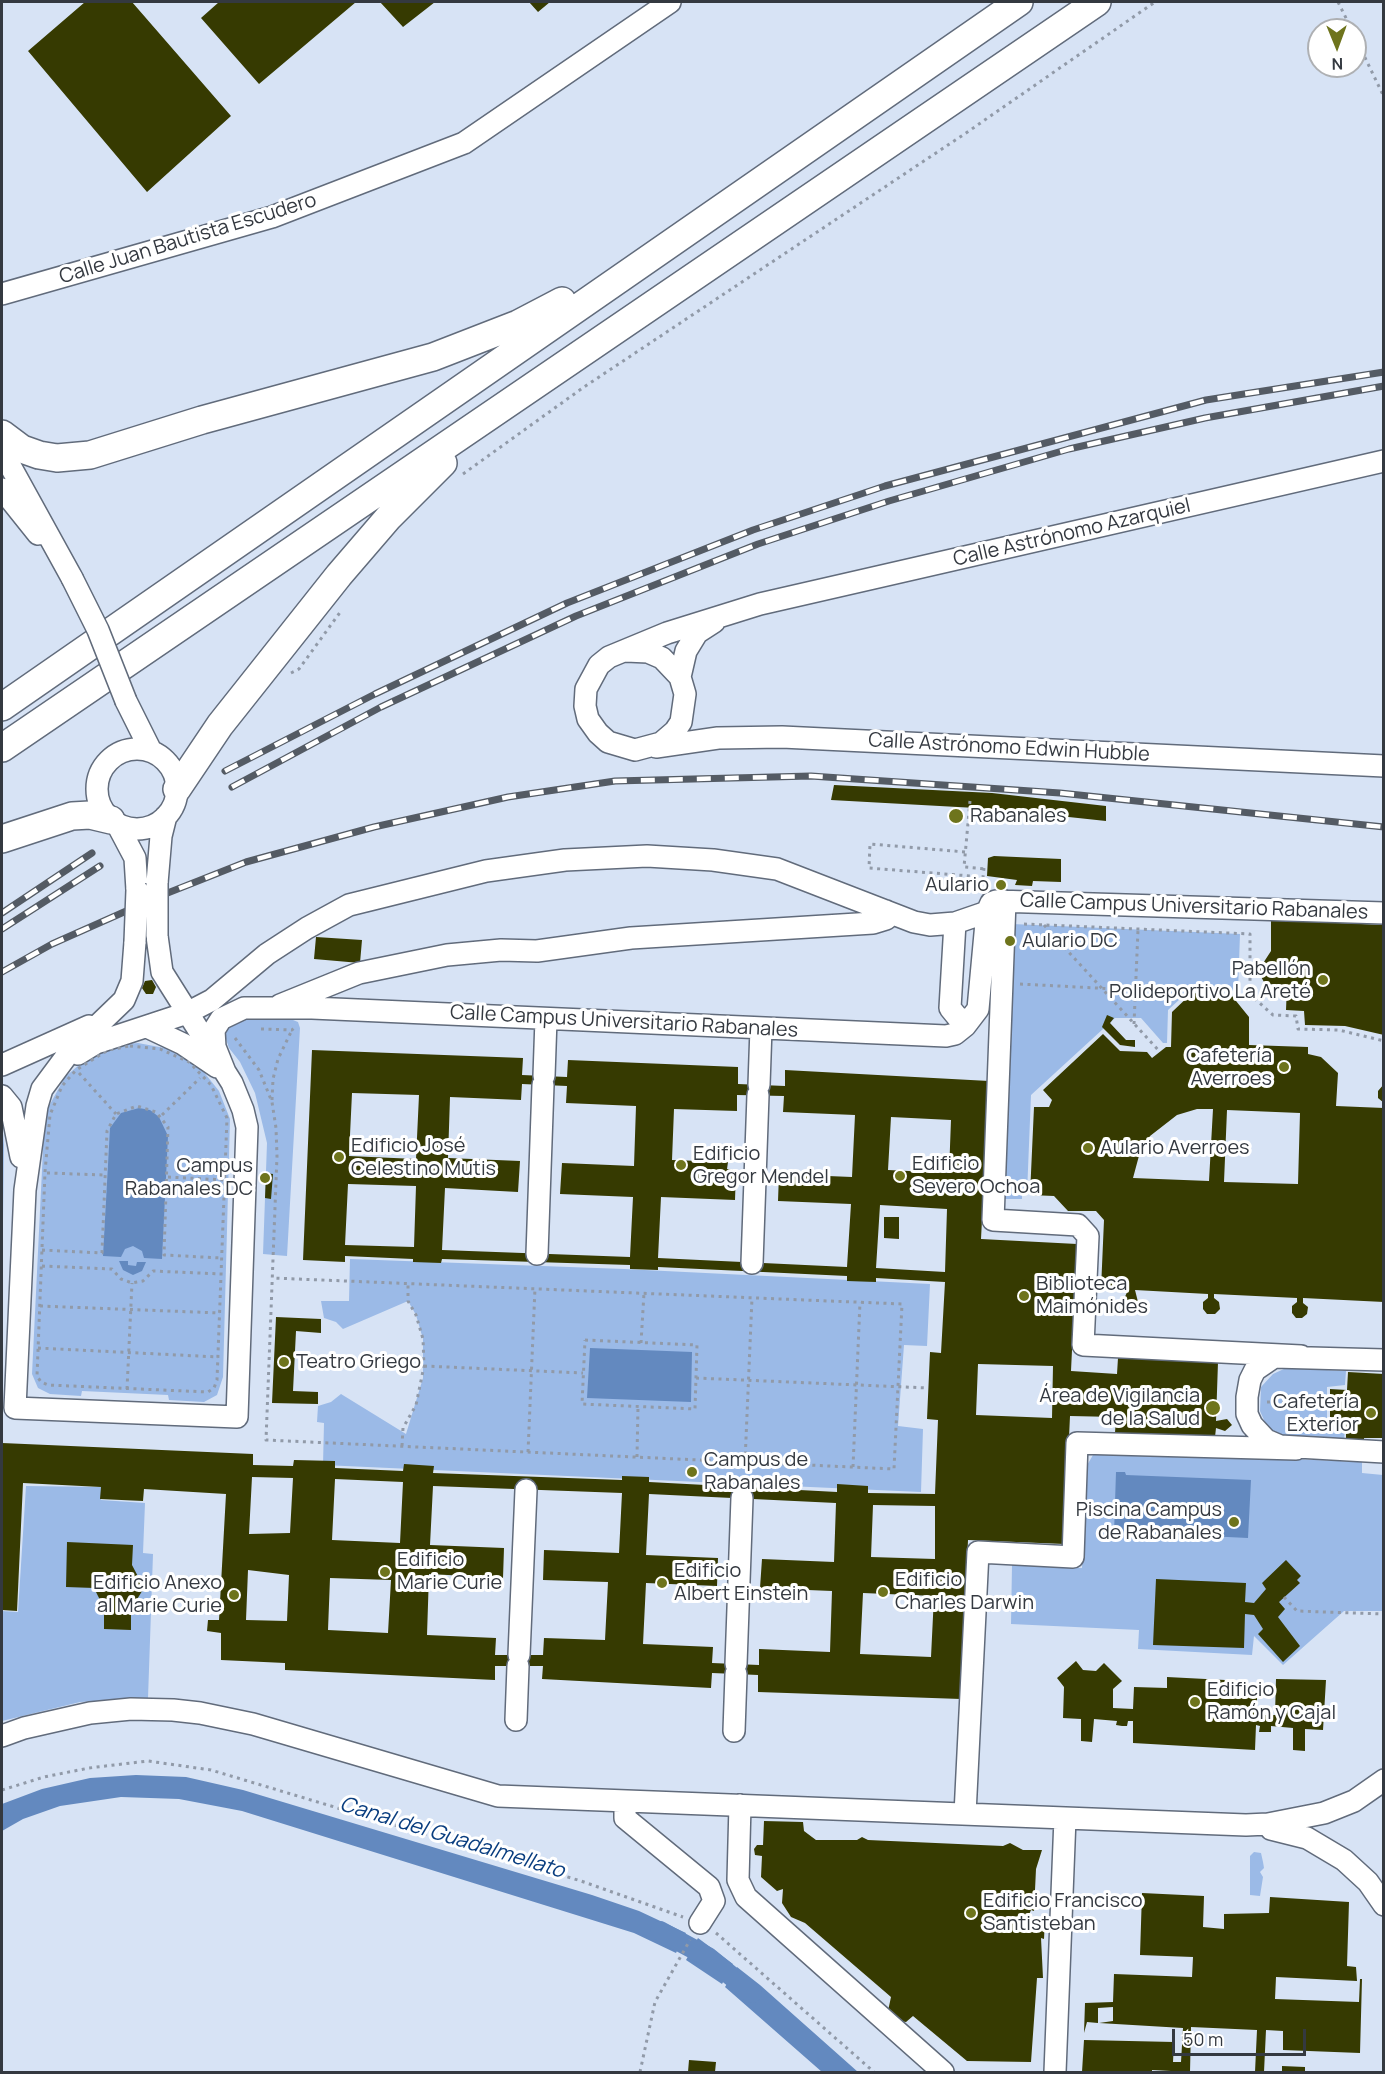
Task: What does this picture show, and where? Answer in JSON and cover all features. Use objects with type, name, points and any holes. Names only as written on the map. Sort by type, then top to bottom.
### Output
[{"type":"main road","points":[[2,707],[720,207],[1019,2]]},
{"type":"main road","points":[[2,748],[1097,2]]},
{"type":"main road","points":[[2,434],[22,448],[39,455],[57,458],[90,454],[202,420],[433,357],[518,324],[720,207]]},
{"type":"main road","points":[[177,789],[227,717],[339,575],[388,518],[436,469],[578,356]]},
{"type":"main road","points":[[2,839],[72,816],[90,815],[114,822]]},
{"type":"street","name":"Calle Juan Bautista Escudero","points":[[6,296],[272,217],[464,143],[670,2]]},
{"type":"street","points":[[2,451],[98,630],[129,706],[151,752],[170,766],[177,789],[176,799],[166,816],[143,829],[114,822],[99,804],[97,795],[99,776],[109,760],[126,750],[151,752]]},
{"type":"street","name":"Calle Astrónomo Azarquiel","points":[[760,604],[1383,461]]},
{"type":"street","points":[[2,489],[68,572]]},
{"type":"street","points":[[626,651],[648,652],[662,658],[680,677],[686,694],[681,722],[661,743],[636,750],[608,742],[598,733],[588,718],[585,706],[586,689],[599,665],[609,657],[667,633],[760,604]]},
{"type":"street","points":[[680,677],[686,651],[697,633],[711,624],[760,604]]},
{"type":"street","points":[[126,750],[130,739],[129,706]]},
{"type":"street","name":"Calle Astrónomo Edwin Hubble","points":[[636,750],[718,738],[782,737],[1383,766]]},
{"type":"street","name":"Calle Campus Universitario Rabanales","points":[[166,816],[161,836],[157,883],[157,936],[162,972],[225,1072]]},
{"type":"street","name":"Calle Campus Universitario Rabanales","points":[[67,1068],[103,1019],[114,1011],[129,992],[135,962],[137,890],[135,858],[114,822]]},
{"type":"street","name":"Calle Campus Universitario Rabanales","points":[[995,918],[930,924],[886,911],[777,869],[713,860],[646,856],[566,860],[486,871],[349,905],[319,920],[277,948],[238,980],[187,1013],[96,1043],[42,1089],[37,1106],[25,1190],[8,1407],[237,1417],[248,1144],[243,1110],[225,1072],[214,1039],[217,1024],[234,1011],[267,1007],[308,1008],[946,1036],[955,1034],[978,1009],[995,918],[1005,901],[1383,913]]},
{"type":"street","name":"Calle Campus Universitario Rabanales","points":[[267,1007],[359,974],[447,955],[501,950],[537,951],[631,938],[873,923],[886,919],[889,916],[886,911]]},
{"type":"street","name":"Calle Campus Universitario Rabanales","points":[[995,918],[1003,983],[993,1221],[1077,1225],[1088,1236],[1083,1346],[1383,1360]]},
{"type":"street","points":[[955,922],[950,1008],[958,1019],[969,1019]]},
{"type":"street","points":[[238,980],[238,994],[243,1003],[267,1007]]},
{"type":"street","points":[[2,1065],[103,1019]]},
{"type":"street","points":[[537,1254],[546,1019]]},
{"type":"street","points":[[147,1028],[183,1044],[225,1072]]},
{"type":"street","points":[[752,1263],[761,1028]]},
{"type":"street","name":"Calle Campus Universitario Rabanales","points":[[2,1096],[11,1107],[17,1128],[25,1190]]},
{"type":"street","name":"Calle Campus Universitario Rabanales","points":[[1247,1401],[1250,1380],[1264,1363],[1274,1357],[1300,1356]]},
{"type":"street","points":[[1247,1401],[1247,1414],[1257,1433],[1280,1446],[1296,1449]]},
{"type":"street","points":[[965,1814],[978,1552],[1073,1557],[1077,1443],[1383,1452]]},
{"type":"street","points":[[516,1720],[526,1490]]},
{"type":"street","points":[[734,1731],[742,1498]]},
{"type":"street","points":[[2,1736],[24,1728],[90,1713],[130,1709],[200,1713],[305,1738],[446,1783],[498,1796],[1246,1825],[1268,1824],[1324,1813],[1354,1801],[1383,1780]]},
{"type":"street","points":[[625,1801],[625,1818],[709,1887],[714,1901],[697,1927]]},
{"type":"street","points":[[740,1805],[738,1880],[746,1897],[943,2073]]},
{"type":"street","points":[[1055,2073],[1065,1818]]},
{"type":"street","points":[[1246,1825],[1295,1834],[1325,1848],[1368,1882],[1383,1905]]},
{"type":"path","points":[[459,477],[584,387],[956,139],[1155,2]]},
{"type":"path","points":[[1338,2],[1346,18]]},
{"type":"path","points":[[1367,63],[1383,97]]},
{"type":"path","points":[[281,677],[299,669],[345,606]]},
{"type":"path","points":[[965,852],[870,844],[869,867],[983,877],[985,868],[964,867],[970,801]]},
{"type":"path","points":[[995,918],[1044,926],[1250,934],[1250,994],[1264,1008],[1273,1015],[1296,1016],[1298,1029],[1339,1030],[1383,1041]]},
{"type":"path","points":[[1044,926],[1160,1052]]},
{"type":"path","points":[[1134,1024],[1138,930]]},
{"type":"path","points":[[1003,983],[1136,990]]},
{"type":"path","points":[[273,1278],[902,1304],[894,1469],[266,1440],[277,1156],[272,1102],[273,1079],[278,1059],[292,1030],[308,1008]]},
{"type":"path","points":[[252,1029],[292,1030]]},
{"type":"path","points":[[234,1033],[236,1039],[253,1060],[272,1102]]},
{"type":"path","points":[[145,1046],[171,1052],[203,1075],[218,1096],[227,1118],[223,1258],[216,1385],[208,1392],[43,1384],[37,1374],[45,1172],[50,1115],[67,1068],[108,1050],[145,1046]]},
{"type":"path","points":[[67,1068],[116,1114]]},
{"type":"path","points":[[161,1116],[203,1075]]},
{"type":"path","points":[[42,1250],[102,1253],[107,1131],[116,1114],[137,1106],[151,1108],[161,1116],[169,1132],[164,1256],[223,1258]]},
{"type":"path","points":[[45,1172],[105,1175]]},
{"type":"path","points":[[168,1178],[225,1180]]},
{"type":"path","points":[[42,1266],[112,1269],[121,1280],[132,1283],[143,1281],[153,1271],[222,1274]]},
{"type":"path","points":[[402,1446],[404,1428],[416,1405],[424,1366],[423,1338],[416,1315],[408,1301],[408,1282]]},
{"type":"path","points":[[127,1389],[132,1283]]},
{"type":"path","points":[[528,1452],[535,1288]]},
{"type":"path","points":[[641,1343],[644,1293]]},
{"type":"path","points":[[745,1462],[752,1298]]},
{"type":"path","points":[[854,1467],[860,1302]]},
{"type":"path","points":[[40,1306],[220,1313]]},
{"type":"path","points":[[585,1340],[641,1343],[697,1345],[695,1409],[582,1404],[585,1340]]},
{"type":"path","points":[[38,1348],[218,1357]]},
{"type":"path","points":[[424,1366],[583,1373]]},
{"type":"path","points":[[696,1377],[928,1388]]},
{"type":"path","points":[[1247,1401],[1329,1404]]},
{"type":"path","points":[[637,1457],[638,1407]]},
{"type":"path","points":[[1284,1597],[1297,1611],[1383,1614]]},
{"type":"path","points":[[2,1790],[44,1777],[89,1768],[148,1761],[211,1770],[581,1881],[697,1927],[712,1930],[874,2073]]},
{"type":"path","points":[[640,2073],[654,2002],[697,1927]]},
{"type":"shaded area","points":[[1012,924],[1240,934],[1238,991],[1191,989],[1168,1010],[1167,1043],[1163,1043],[1141,1018],[1115,1018],[1031,1095],[1027,1194],[1022,1194],[1022,1199],[1002,1199]]},
{"type":"shaded area","points":[[237,1019],[293,1020],[298,1022],[300,1028],[287,1256],[263,1254],[267,1143],[255,1093],[226,1039],[226,1026]]},
{"type":"shaded area","points":[[138,1043],[170,1049],[199,1066],[219,1091],[230,1119],[223,1377],[217,1395],[204,1402],[169,1400],[168,1395],[82,1391],[81,1396],[50,1394],[38,1388],[32,1374],[44,1129],[49,1106],[65,1077],[87,1058],[117,1045]]},
{"type":"shaded area","points":[[139,1108],[150,1110],[159,1117],[168,1136],[162,1259],[144,1258],[142,1251],[133,1246],[125,1249],[121,1257],[103,1256],[110,1128],[121,1113]]},
{"type":"shaded area","points":[[2,1121],[4,1145],[2,1297]]},
{"type":"shaded area","points":[[350,1259],[624,1269],[930,1284],[927,1346],[904,1345],[898,1426],[923,1429],[921,1492],[323,1465],[324,1423],[317,1422],[318,1406],[331,1402],[341,1394],[406,1434],[423,1378],[423,1339],[416,1315],[408,1301],[343,1329],[336,1322],[324,1318],[321,1301],[349,1301]]},
{"type":"shaded area","points":[[119,1261],[128,1261],[128,1265],[136,1266],[137,1262],[146,1262],[142,1271],[133,1275],[123,1270]]},
{"type":"shaded area","points":[[590,1348],[692,1352],[691,1402],[587,1398]]},
{"type":"shaded area","points":[[1286,1368],[1346,1371],[1345,1385],[1327,1387],[1327,1425],[1345,1426],[1344,1441],[1288,1440],[1268,1429],[1260,1411],[1261,1387],[1273,1374]]},
{"type":"shaded area","name":"Piscina Campus de Rabanales","points":[[1105,1451],[1362,1462],[1362,1473],[1383,1475],[1383,1611],[1344,1611],[1283,1665],[1254,1636],[1252,1655],[1138,1649],[1139,1630],[1011,1624],[1012,1565],[1082,1568],[1086,1467],[1093,1455]]},
{"type":"shaded area","points":[[1116,1472],[1125,1472],[1126,1475],[1251,1480],[1248,1538],[1124,1532],[1114,1534]]},
{"type":"shaded area","points":[[26,1486],[101,1487],[101,1500],[145,1503],[143,1553],[153,1554],[148,1698],[80,1702],[2,1721],[2,1611],[18,1612]]},
{"type":"shaded area","points":[[136,1775],[186,1777],[243,1790],[592,1895],[639,1911],[686,1933],[676,1953],[634,1933],[242,1811],[179,1799],[121,1797],[60,1806],[23,1819],[2,1831],[2,1804],[42,1789],[90,1778]]},
{"type":"shaded area","points":[[1254,1852],[1261,1853],[1264,1868],[1260,1872],[1263,1877],[1260,1896],[1250,1895],[1250,1856]]},
{"type":"shaded area","points":[[698,1938],[733,1964],[722,1984],[686,1960]]},
{"type":"shaded area","points":[[737,1967],[858,2072],[822,2072],[725,1987]]},
{"type":"building","points":[[85,2],[132,2],[231,116],[147,192],[28,51]]},
{"type":"building","points":[[219,2],[356,2],[259,84],[201,18]]},
{"type":"building","points":[[380,2],[435,2],[403,27]]},
{"type":"building","points":[[529,2],[550,2],[538,12]]},
{"type":"building","points":[[834,785],[992,793],[1106,806],[1106,821],[994,809],[831,800]]},
{"type":"building","points":[[994,856],[1061,859],[1061,882],[1033,881],[1032,886],[1015,885],[1017,880],[987,876],[988,858]]},
{"type":"building","name":"Pabellón Polideportivo La Areté","points":[[1271,920],[1384,925],[1384,1035],[1345,1026],[1305,1025],[1304,1011],[1286,1010],[1287,985],[1265,984],[1258,971],[1271,951]]},
{"type":"building","points":[[316,937],[362,940],[360,963],[314,959]]},
{"type":"building","points":[[152,980],[156,987],[153,994],[146,994],[142,988],[145,981]]},
{"type":"building","name":"Aulario Averroes","points":[[1192,993],[1232,996],[1249,1017],[1249,1045],[1308,1047],[1308,1054],[1321,1057],[1338,1073],[1336,1106],[1384,1108],[1384,1302],[1303,1298],[1303,1303],[1308,1307],[1307,1314],[1302,1318],[1296,1318],[1292,1313],[1292,1306],[1297,1302],[1297,1298],[1214,1294],[1220,1309],[1215,1314],[1207,1314],[1203,1309],[1203,1302],[1208,1298],[1208,1294],[1135,1290],[1139,1306],[1129,1310],[1124,1306],[1128,1290],[1101,1289],[1104,1220],[1096,1211],[1068,1211],[1054,1196],[1030,1195],[1034,1107],[1049,1107],[1052,1100],[1043,1090],[1103,1034],[1120,1051],[1147,1052],[1152,1058],[1166,1047],[1171,1047],[1172,1012]],"holes":[[[1197,1109],[1213,1109],[1209,1181],[1133,1178],[1140,1152],[1150,1136],[1177,1115]],[[1227,1110],[1300,1113],[1298,1184],[1224,1182]]]},
{"type":"building","points":[[1107,1015],[1114,1018],[1110,1023],[1126,1040],[1135,1040],[1135,1047],[1120,1045],[1102,1027]]},
{"type":"building","points":[[312,1050],[523,1058],[522,1075],[567,1077],[568,1060],[738,1067],[738,1084],[785,1086],[785,1070],[989,1081],[981,1239],[1077,1244],[1071,1371],[1117,1374],[1118,1358],[1218,1362],[1216,1421],[1227,1419],[1232,1425],[1225,1431],[1216,1428],[1215,1437],[1115,1433],[1116,1417],[1070,1416],[1064,1544],[968,1540],[961,1699],[758,1692],[758,1675],[712,1673],[711,1688],[542,1679],[543,1666],[495,1666],[495,1680],[285,1670],[285,1663],[221,1660],[221,1633],[207,1631],[208,1620],[219,1620],[226,1494],[144,1489],[143,1501],[100,1499],[101,1487],[23,1483],[17,1611],[2,1610],[2,1443],[253,1454],[253,1465],[293,1466],[294,1460],[335,1461],[335,1468],[403,1471],[404,1464],[434,1466],[433,1473],[622,1480],[622,1476],[649,1477],[649,1482],[837,1492],[837,1484],[868,1486],[868,1493],[935,1494],[938,1420],[927,1419],[930,1352],[941,1353],[945,1282],[876,1278],[876,1282],[847,1281],[847,1276],[658,1267],[658,1270],[630,1269],[630,1265],[442,1259],[441,1263],[413,1262],[413,1259],[345,1256],[345,1262],[303,1260]],"holes":[[[522,1084],[567,1086],[566,1103],[636,1106],[634,1166],[562,1163],[560,1194],[633,1197],[630,1257],[442,1250],[445,1188],[518,1192],[520,1161],[448,1158],[450,1097],[521,1100]],[[352,1093],[419,1095],[416,1159],[349,1156]],[[737,1095],[784,1096],[783,1112],[855,1115],[852,1177],[779,1174],[778,1201],[851,1204],[847,1267],[658,1258],[661,1197],[735,1200],[736,1170],[727,1169],[728,1162],[672,1160],[674,1109],[737,1111]],[[891,1117],[951,1120],[949,1173],[888,1170]],[[348,1184],[416,1186],[414,1247],[345,1245]],[[880,1205],[947,1209],[945,1272],[876,1268]],[[978,1364],[1053,1366],[1052,1418],[976,1415]],[[252,1477],[293,1478],[290,1533],[249,1534]],[[335,1479],[403,1482],[400,1543],[332,1540]],[[433,1486],[622,1493],[619,1553],[544,1550],[543,1580],[608,1582],[605,1640],[544,1638],[543,1655],[495,1655],[496,1638],[427,1635],[429,1574],[503,1578],[504,1548],[430,1545]],[[649,1494],[836,1503],[834,1562],[762,1559],[760,1588],[832,1591],[830,1652],[759,1649],[759,1665],[712,1663],[713,1647],[643,1644],[646,1583],[717,1586],[718,1558],[646,1555]],[[873,1505],[935,1506],[935,1559],[871,1557]],[[248,1570],[289,1575],[287,1621],[246,1620]],[[330,1578],[391,1580],[388,1633],[328,1630]],[[863,1593],[934,1596],[931,1657],[860,1654]]]},
{"type":"building","points":[[1384,1084],[1384,1103],[1378,1098],[1378,1091]]},
{"type":"building","points":[[266,1173],[273,1174],[271,1199],[265,1198]]},
{"type":"building","points":[[884,1217],[899,1217],[899,1239],[884,1238]]},
{"type":"building","name":"Teatro Griego","points":[[276,1317],[321,1319],[321,1333],[296,1331],[293,1391],[318,1392],[318,1404],[272,1403]]},
{"type":"building","points":[[1348,1372],[1384,1374],[1384,1438],[1364,1438],[1364,1442],[1346,1441],[1346,1420],[1330,1419],[1330,1389],[1347,1390]]},
{"type":"building","points":[[67,1542],[133,1545],[132,1565],[144,1588],[131,1609],[131,1630],[104,1629],[104,1608],[94,1588],[66,1587]]},
{"type":"building","points":[[1286,1560],[1301,1576],[1297,1580],[1300,1583],[1279,1602],[1285,1609],[1278,1617],[1300,1646],[1283,1662],[1258,1634],[1263,1629],[1254,1615],[1245,1614],[1244,1648],[1153,1645],[1156,1579],[1246,1583],[1245,1602],[1254,1603],[1266,1589],[1262,1583]]},
{"type":"building","name":"Edificio Ramón y Cajal","points":[[1076,1661],[1083,1670],[1096,1671],[1104,1663],[1122,1681],[1113,1689],[1113,1708],[1133,1709],[1134,1687],[1167,1688],[1167,1677],[1225,1680],[1224,1690],[1257,1692],[1257,1715],[1275,1715],[1276,1679],[1326,1680],[1323,1730],[1305,1729],[1305,1751],[1293,1750],[1293,1728],[1271,1726],[1271,1732],[1259,1732],[1260,1726],[1256,1725],[1255,1750],[1133,1743],[1133,1721],[1128,1721],[1127,1726],[1122,1726],[1116,1725],[1117,1721],[1094,1719],[1092,1742],[1081,1741],[1081,1719],[1063,1718],[1064,1687],[1057,1678]]},
{"type":"building","points":[[764,1821],[803,1822],[804,1831],[816,1840],[857,1840],[862,1837],[868,1840],[1003,1846],[1010,1843],[1023,1850],[1042,1850],[1036,1869],[1034,1911],[1031,1910],[1028,1917],[1045,1918],[1044,1939],[1041,1938],[1043,1978],[1037,1978],[1031,2062],[967,2061],[913,2016],[906,2022],[899,2021],[888,2011],[891,1997],[805,1923],[791,1917],[782,1903],[783,1889],[777,1891],[761,1877],[762,1856],[755,1855],[754,1849],[757,1845],[763,1845]]},
{"type":"building","points":[[1142,1893],[1204,1896],[1203,1927],[1224,1929],[1224,1914],[1269,1913],[1270,1897],[1349,1902],[1347,1966],[1356,1967],[1357,1981],[1276,1977],[1275,1999],[1359,2002],[1360,1979],[1362,1979],[1360,2053],[1283,2050],[1283,2031],[1266,2030],[1264,2072],[1255,2072],[1257,2030],[1191,2027],[1190,2072],[1152,2070],[1152,2072],[1082,2072],[1084,2040],[1174,2042],[1173,2062],[1181,2062],[1183,2028],[1099,2023],[1113,2021],[1113,2007],[1098,2008],[1098,2023],[1087,2022],[1084,2033],[1085,2003],[1113,2002],[1114,1974],[1192,1977],[1193,1957],[1140,1955]]},
{"type":"building","points":[[689,2060],[716,2062],[715,2072],[688,2072]]},
{"type":"building","points":[[1282,2066],[1305,2067],[1305,2072],[1282,2072]]},
{"type":"waterway","name":"Canal del Guadalmellato","points":[[660,1931],[708,1957],[752,1993]]},
{"type":"railway","points":[[225,771],[375,694],[567,603],[753,530],[885,486],[1206,400],[1384,372]]},
{"type":"railway","points":[[232,787],[381,707],[576,616],[758,544],[889,501],[1069,449],[1205,418],[1384,386]]},
{"type":"railway","points":[[2,972],[52,944],[160,896],[246,862],[374,827],[508,797],[615,781],[811,776],[1060,793],[1384,827]]},
{"type":"railway","points":[[2,913],[92,853]]},
{"type":"railway","points":[[2,929],[100,866]]},
{"type":"place","name":"Rabanales","points":[[956,816]]},
{"type":"place","name":"Aulario","points":[[1001,885]]},
{"type":"place","name":"Aulario DC","points":[[1010,941]]},
{"type":"place","name":"Pabellón Polideportivo La Areté","points":[[1323,980]]},
{"type":"place","name":"Cafetería Averroes","points":[[1284,1067]]},
{"type":"place","name":"Aulario Averroes","points":[[1088,1148]]},
{"type":"place","name":"Edificio José Celestino Mutis","points":[[339,1157]]},
{"type":"place","name":"Edificio Gregor Mendel","points":[[681,1165]]},
{"type":"place","name":"Edificio Severo Ochoa","points":[[900,1176]]},
{"type":"place","name":"Campus Rabanales DC","points":[[265,1178]]},
{"type":"place","name":"Biblioteca Maimónides","points":[[1024,1296]]},
{"type":"place","name":"Teatro Griego","points":[[284,1362]]},
{"type":"place","name":"Área de Vigilancia de la Salud","points":[[1213,1408]]},
{"type":"place","name":"Cafetería Exterior","points":[[1371,1413]]},
{"type":"place","name":"Campus de Rabanales","points":[[692,1472]]},
{"type":"place","name":"Piscina Campus de Rabanales","points":[[1234,1522]]},
{"type":"place","name":"Edificio Marie Curie","points":[[385,1572]]},
{"type":"place","name":"Edificio Albert Einstein","points":[[662,1583]]},
{"type":"place","name":"Edificio Charles Darwin","points":[[883,1592]]},
{"type":"place","name":"Edificio Anexo al Marie Curie","points":[[234,1595]]},
{"type":"place","name":"Edificio Ramón y Cajal","points":[[1195,1702]]},
{"type":"place","name":"Edificio Francisco Santisteban","points":[[971,1913]]}]
